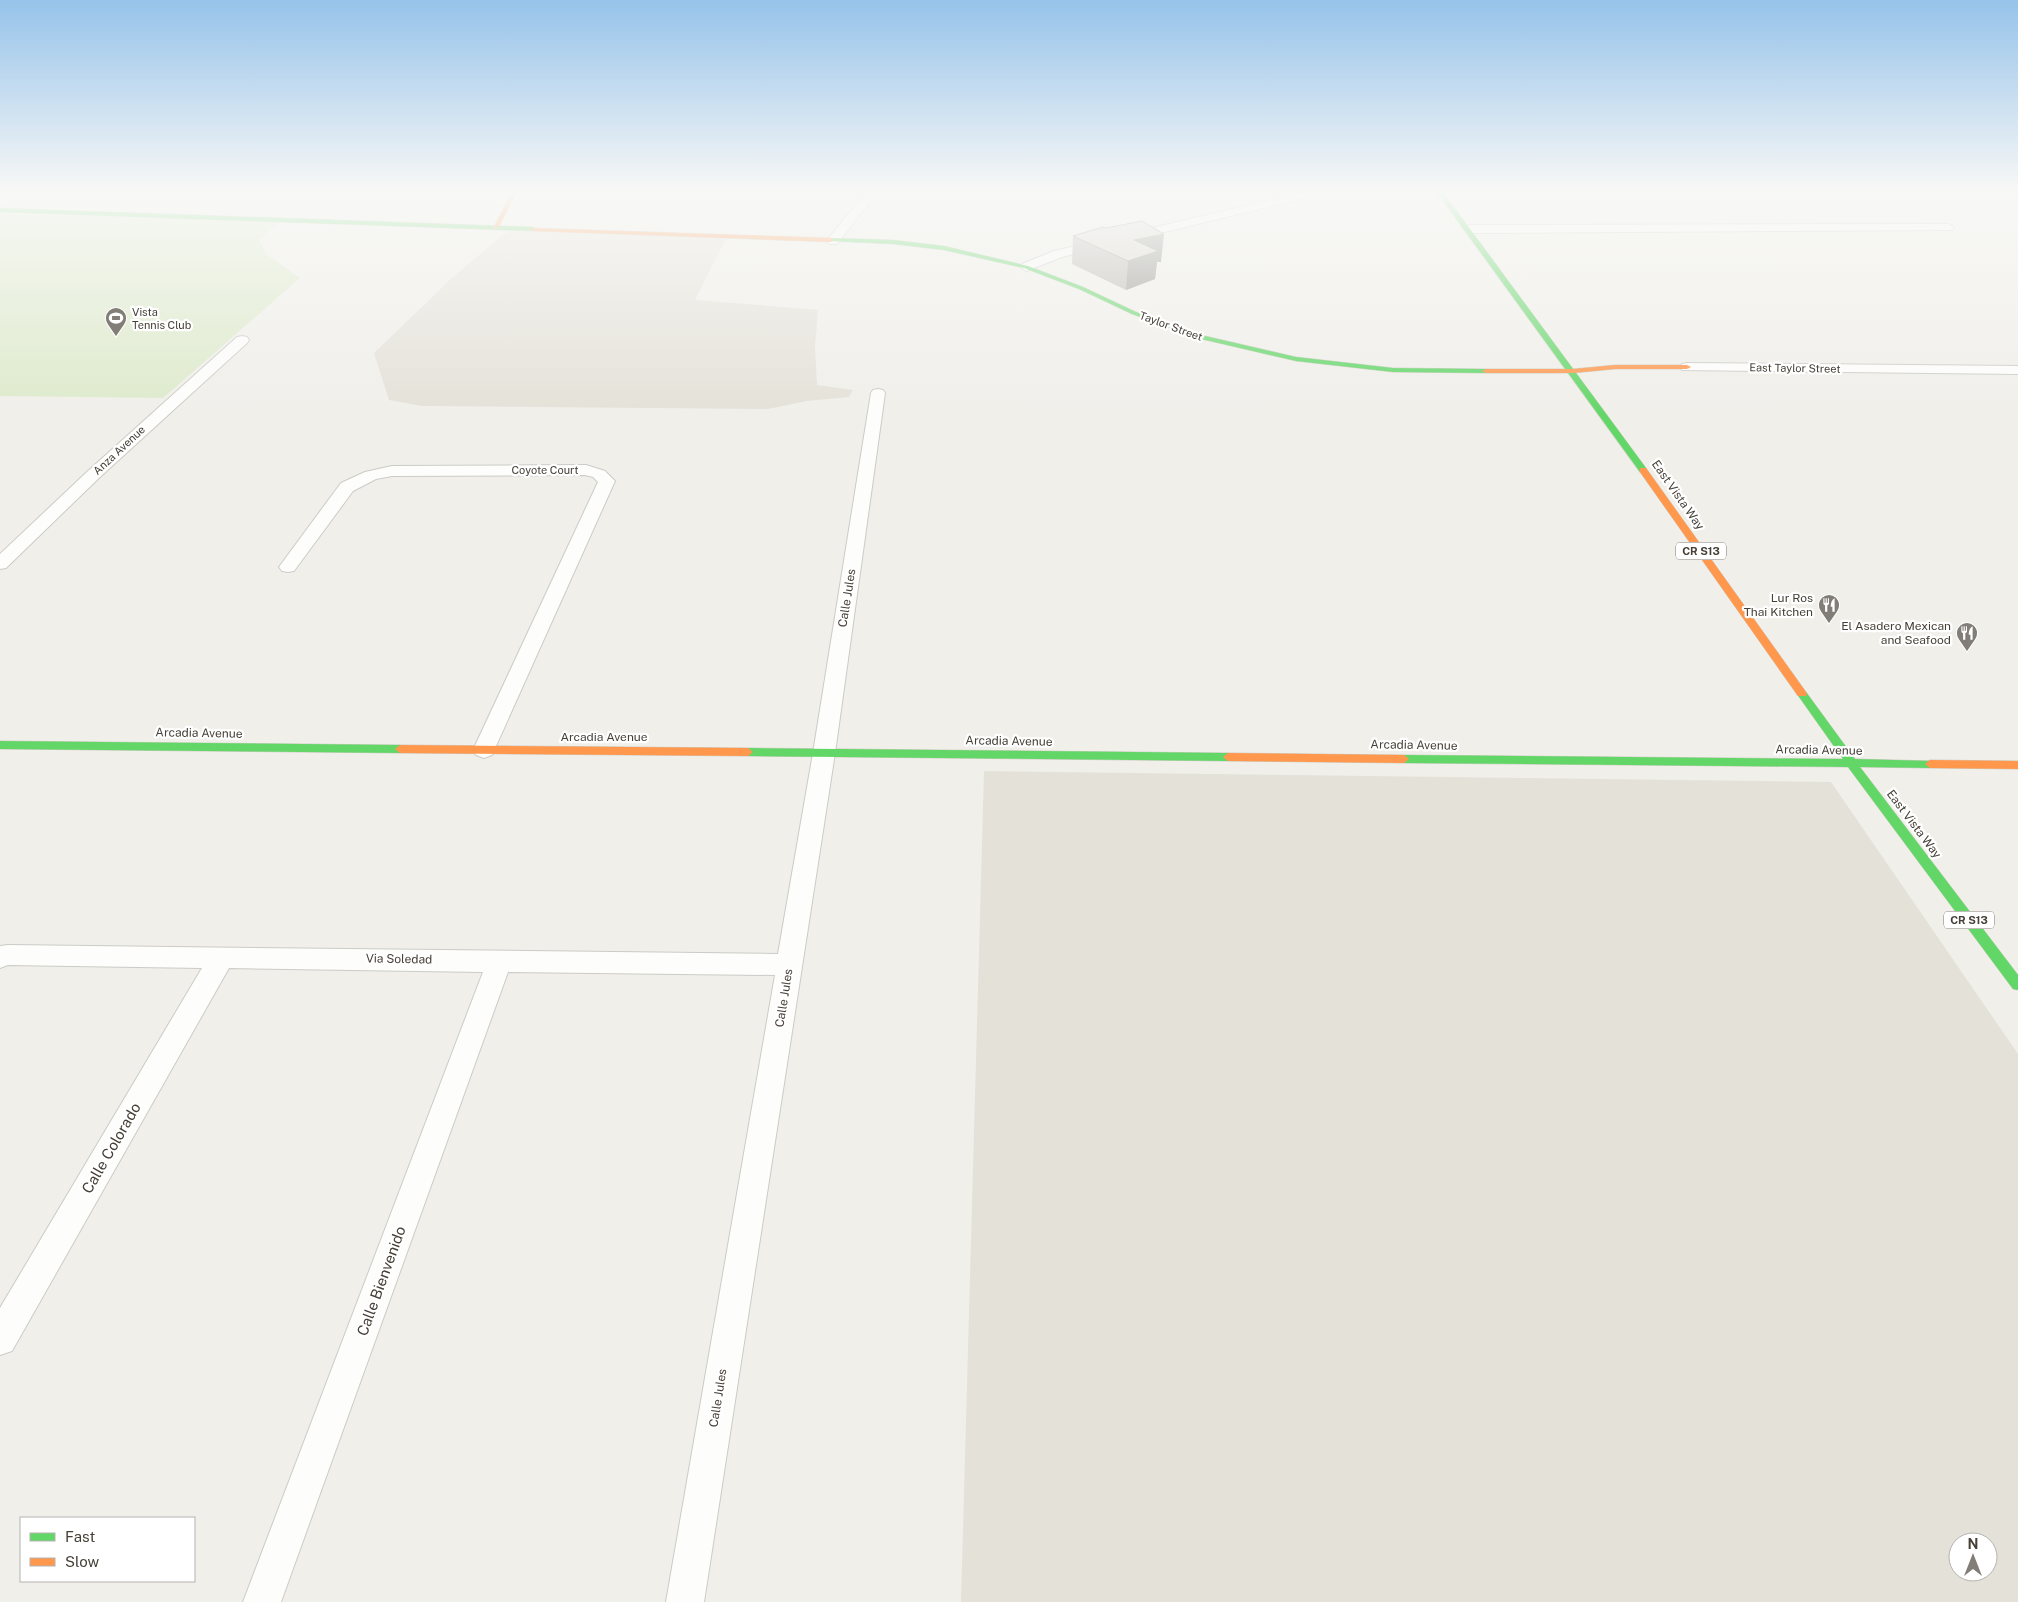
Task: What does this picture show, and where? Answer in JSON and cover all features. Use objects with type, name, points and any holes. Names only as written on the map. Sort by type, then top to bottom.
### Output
[{"type":"main road","name":"Taylor Street","points":[[1022,266],[1081,288],[1134,313],[1199,337],[1296,359],[1393,370],[1573,371]]},
{"type":"main road","name":"East Vista Way","points":[[1495,266],[1573,371],[1852,764],[2018,985]]},
{"type":"main road","name":"East Taylor Street","points":[[1573,371],[1614,367],[1687,367]]},
{"type":"main road","name":"Arcadia Avenue","points":[[0,745],[2018,765]]},
{"type":"street","name":"Anza Avenue","points":[[0,564],[94,474],[242,340]]},
{"type":"street","name":"East Taylor Street","points":[[1687,367],[2018,370]]},
{"type":"street","name":"Calle Jules","points":[[685,1602],[824,753],[878,393]]},
{"type":"street","name":"Coyote Court","points":[[288,567],[348,487],[371,475],[392,471],[586,470],[599,474],[607,481],[484,750]]},
{"type":"street","name":"Via Soledad","points":[[4,956],[790,964]]},
{"type":"street","name":"Calle Colorado","points":[[0,1340],[222,958]]},
{"type":"street","name":"Calle Bienvenido","points":[[262,1602],[500,960]]},
{"type":"shaded area","points":[[466,266],[712,266],[695,300],[818,310],[815,347],[817,385],[853,390],[849,397],[807,401],[768,409],[422,406],[389,400],[374,353]]},
{"type":"shaded area","points":[[984,771],[1831,782],[2018,1054],[2018,1602],[961,1602]]},
{"type":"green space","name":"Vista Tennis Club","points":[[0,266],[283,266],[300,278],[163,398],[0,396]]},
{"type":"traffic: fast","points":[[1021,266],[1081,288],[1134,313],[1199,337],[1296,359],[1393,370],[1486,371]]},
{"type":"traffic: fast","points":[[1494,266],[1643,470]]},
{"type":"traffic: fast","points":[[1802,694],[1852,764],[2018,985]]},
{"type":"traffic: fast","points":[[0,745],[400,749]]},
{"type":"traffic: fast","points":[[748,752],[1228,757]]},
{"type":"traffic: fast","points":[[1404,759],[1930,764]]},
{"type":"traffic: slow","points":[[1486,371],[1573,371],[1615,367],[1687,367]]},
{"type":"traffic: slow","points":[[1643,470],[1802,694]]},
{"type":"traffic: slow","points":[[400,749],[748,752]]},
{"type":"traffic: slow","points":[[1228,757],[1404,759]]},
{"type":"traffic: slow","points":[[1930,764],[2018,765]]},
{"type":"place","name":"Vista Tennis Club","points":[[116,337]]},
{"type":"place","name":"Lur Ros Thai Kitchen","points":[[1829,624]]},
{"type":"place","name":"El Asadero Mexican and Seafood","points":[[1967,652]]}]
